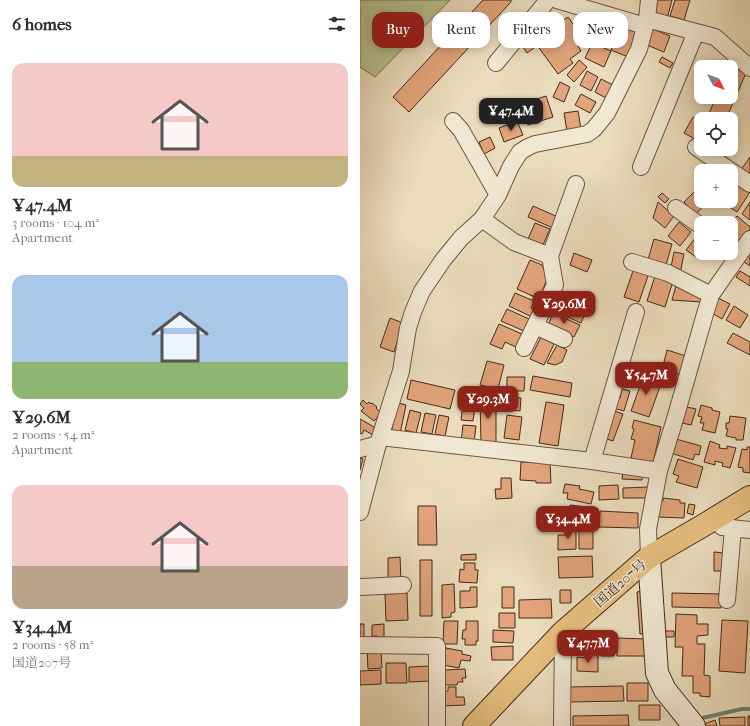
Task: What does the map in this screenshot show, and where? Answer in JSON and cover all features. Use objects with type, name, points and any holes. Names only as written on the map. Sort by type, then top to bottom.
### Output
[{"type":"highway","name":"国道207号","points":[[474,726],[563,632],[649,557],[750,497]]},
{"type":"street","points":[[496,63],[548,0]]},
{"type":"street","points":[[360,512],[379,441],[401,371],[408,328],[422,291],[461,238],[482,219],[502,188],[511,166],[520,152],[535,144],[587,134],[594,129],[607,113],[639,49],[646,22],[648,0]]},
{"type":"street","points":[[567,1],[646,22],[714,36],[750,67]]},
{"type":"street","points":[[641,166],[696,32]]},
{"type":"street","points":[[453,121],[461,130],[498,195]]},
{"type":"street","points":[[709,156],[721,164]]},
{"type":"street","points":[[738,176],[750,184]]},
{"type":"street","points":[[524,348],[555,285],[550,256],[576,184]]},
{"type":"street","points":[[676,208],[694,221]]},
{"type":"street","points":[[482,219],[514,242],[550,256]]},
{"type":"street","points":[[738,248],[750,239]]},
{"type":"street","points":[[694,726],[665,690],[657,673],[648,530],[659,471],[705,314],[712,295],[730,260]]},
{"type":"street","points":[[632,262],[668,274],[712,295]]},
{"type":"street","points":[[592,462],[636,312]]},
{"type":"street","points":[[535,326],[564,339]]},
{"type":"street","points":[[360,449],[379,441],[592,462],[659,471]]},
{"type":"street","points":[[704,525],[750,530]]},
{"type":"street","points":[[727,600],[733,528]]},
{"type":"street","points":[[360,587],[403,585]]},
{"type":"street","points":[[562,726],[563,632]]},
{"type":"street","points":[[360,645],[437,646],[437,726]]},
{"type":"green space","points":[[360,0],[450,0],[438,12],[432,12],[432,18],[424,27],[424,12],[372,12],[372,48],[403,48],[375,77],[360,67]]},
{"type":"building","points":[[483,0],[511,0],[511,2],[502,12],[498,12],[498,16],[490,25],[490,12],[472,12]]},
{"type":"building","points":[[655,0],[672,0],[667,19],[651,15]]},
{"type":"building","points":[[675,0],[690,0],[684,20],[670,16]]},
{"type":"building","points":[[568,17],[573,24],[573,48],[579,48],[581,51],[570,59],[573,63],[558,74],[539,48],[565,48],[565,19]]},
{"type":"building","points":[[628,29],[638,33],[628,57],[611,50],[612,48],[628,48]]},
{"type":"building","points":[[653,29],[670,36],[664,52],[647,45]]},
{"type":"building","points":[[438,48],[468,48],[409,112],[393,97]]},
{"type":"building","points":[[524,48],[534,48],[527,53]]},
{"type":"building","points":[[590,48],[604,48],[611,51],[604,67],[585,58]]},
{"type":"building","points":[[662,57],[673,63],[670,68],[659,62]]},
{"type":"building","points":[[579,60],[587,67],[574,82],[567,75]]},
{"type":"building","points":[[738,70],[746,73],[738,91]]},
{"type":"building","points":[[587,71],[598,77],[591,91],[580,85]]},
{"type":"building","points":[[601,79],[613,85],[606,98],[595,92]]},
{"type":"building","points":[[560,82],[570,87],[564,102],[553,97]]},
{"type":"building","points":[[581,94],[596,102],[590,113],[575,105]]},
{"type":"building","points":[[546,96],[553,117],[528,125],[521,104]]},
{"type":"building","points":[[713,104],[733,104],[729,112],[710,112]]},
{"type":"building","points":[[578,111],[581,129],[567,131],[564,113]]},
{"type":"building","points":[[693,117],[694,118],[694,138],[684,133]]},
{"type":"building","points":[[517,121],[523,135],[504,142],[499,128]]},
{"type":"building","points":[[490,137],[495,148],[484,154],[479,142]]},
{"type":"building","points":[[750,157],[750,178],[740,171]]},
{"type":"building","points":[[739,184],[750,192],[737,212],[731,208],[738,208]]},
{"type":"building","points":[[694,192],[694,208],[702,208],[696,214],[684,202]]},
{"type":"building","points":[[662,193],[669,199],[665,203],[658,197]]},
{"type":"building","points":[[658,202],[674,216],[665,228],[653,218]]},
{"type":"building","points":[[750,202],[750,220],[742,214]]},
{"type":"building","points":[[533,206],[558,217],[553,228],[528,217]]},
{"type":"building","points":[[738,217],[750,227],[739,243],[738,242]]},
{"type":"building","points":[[679,222],[691,232],[680,246],[668,236]]},
{"type":"building","points":[[535,223],[550,229],[543,245],[528,239]]},
{"type":"building","points":[[654,239],[672,244],[665,268],[647,263]]},
{"type":"building","points":[[694,240],[694,256],[686,250]]},
{"type":"building","points":[[750,251],[750,266],[743,261]]},
{"type":"building","points":[[674,252],[684,254],[680,274],[670,272]]},
{"type":"building","points":[[574,253],[592,260],[587,272],[570,265]]},
{"type":"building","points":[[530,260],[542,265],[548,277],[539,299],[517,289]]},
{"type":"building","points":[[634,268],[649,273],[639,302],[624,297]]},
{"type":"building","points":[[740,271],[750,277],[750,286],[736,277]]},
{"type":"building","points":[[655,276],[673,281],[665,307],[647,301]]},
{"type":"building","points":[[677,282],[704,295],[701,302],[672,300]]},
{"type":"building","points":[[515,293],[534,301],[531,308],[535,310],[532,317],[509,306]]},
{"type":"building","points":[[557,296],[587,309],[581,323],[552,310]]},
{"type":"building","points":[[718,298],[730,304],[722,319],[710,312]]},
{"type":"building","points":[[734,306],[748,315],[740,328],[726,320]]},
{"type":"building","points":[[507,309],[529,319],[524,331],[501,321]]},
{"type":"building","points":[[553,313],[580,325],[574,337],[548,326]]},
{"type":"building","points":[[390,318],[403,323],[394,352],[380,347]]},
{"type":"building","points":[[499,324],[522,334],[516,347],[505,342],[502,349],[490,344]]},
{"type":"building","points":[[733,333],[750,342],[750,355],[727,343]]},
{"type":"building","points":[[541,337],[554,344],[544,365],[530,359]]},
{"type":"building","points":[[557,345],[567,350],[562,362],[555,365],[547,363]]},
{"type":"building","points":[[667,350],[686,356],[681,375],[662,370]]},
{"type":"building","points":[[487,361],[504,365],[498,389],[480,385]]},
{"type":"building","points":[[644,375],[662,381],[649,417],[631,411]]},
{"type":"building","points":[[533,376],[572,383],[570,397],[530,390]]},
{"type":"building","points":[[507,377],[525,377],[524,391],[507,391]]},
{"type":"building","points":[[411,380],[455,390],[450,409],[407,399]]},
{"type":"building","points":[[463,389],[476,391],[474,404],[462,402]]},
{"type":"building","points":[[622,389],[630,391],[624,411],[613,408],[616,397],[620,398]]},
{"type":"building","points":[[480,397],[496,397],[496,442],[481,443]]},
{"type":"building","points":[[501,397],[521,398],[520,411],[500,409]]},
{"type":"building","points":[[363,400],[367,404],[369,402],[371,404],[372,403],[381,413],[374,421],[361,411],[364,408],[360,404]]},
{"type":"building","points":[[546,402],[564,405],[558,446],[539,443]]},
{"type":"building","points":[[398,403],[406,405],[400,434],[391,433]]},
{"type":"building","points":[[463,404],[475,406],[473,421],[461,420]]},
{"type":"building","points":[[701,405],[720,412],[715,433],[702,430],[704,423],[700,423],[702,417],[698,416]]},
{"type":"building","points":[[687,407],[696,409],[691,425],[682,423]]},
{"type":"building","points":[[410,410],[421,413],[416,433],[405,430]]},
{"type":"building","points":[[614,411],[623,414],[613,441],[604,438]]},
{"type":"building","points":[[425,413],[436,415],[432,434],[421,432]]},
{"type":"building","points":[[439,415],[449,417],[445,436],[435,434]]},
{"type":"building","points":[[507,415],[522,417],[519,440],[504,438]]},
{"type":"building","points":[[730,416],[746,418],[743,440],[736,440],[736,438],[726,436],[728,429],[726,429],[726,423],[729,423]]},
{"type":"building","points":[[360,419],[376,428],[373,435],[364,430],[362,434],[360,433]]},
{"type":"building","points":[[634,420],[661,427],[653,463],[631,458],[635,440],[631,439],[634,429],[632,428]]},
{"type":"building","points":[[463,425],[476,426],[474,443],[461,442]]},
{"type":"building","points":[[676,439],[701,446],[699,455],[695,454],[693,460],[671,453]]},
{"type":"building","points":[[710,441],[720,445],[719,448],[727,449],[727,446],[736,448],[730,468],[722,466],[723,463],[715,461],[715,465],[704,462]]},
{"type":"building","points":[[747,447],[750,447],[750,473],[743,472],[743,468],[738,467],[742,449],[747,450]]},
{"type":"building","points":[[360,458],[363,459],[360,470]]},
{"type":"building","points":[[678,459],[703,467],[697,488],[676,482],[679,476],[673,474]]},
{"type":"building","points":[[521,462],[550,463],[551,483],[536,483],[536,481],[520,480]]},
{"type":"building","points":[[623,472],[643,473],[642,480],[622,479]]},
{"type":"building","points":[[501,478],[511,478],[512,498],[496,499],[495,489],[501,489]]},
{"type":"building","points":[[565,484],[580,486],[579,489],[594,492],[591,504],[567,499],[568,493],[563,493]]},
{"type":"building","points":[[618,485],[619,499],[599,500],[599,486]]},
{"type":"building","points":[[648,487],[648,498],[623,498],[623,488]]},
{"type":"building","points":[[663,498],[680,500],[680,503],[685,503],[684,518],[658,517],[659,501],[663,501]]},
{"type":"building","points":[[689,504],[695,505],[693,515],[687,513]]},
{"type":"building","points":[[570,505],[595,508],[593,521],[563,518],[564,507],[569,508]]},
{"type":"building","points":[[418,506],[436,506],[437,545],[418,545]]},
{"type":"building","points":[[600,511],[638,513],[638,528],[599,527]]},
{"type":"building","points":[[568,526],[576,526],[576,549],[558,550],[558,535],[567,535]]},
{"type":"building","points":[[579,526],[588,526],[589,529],[593,529],[593,549],[579,549]]},
{"type":"building","points":[[714,552],[724,553],[724,571],[714,571]]},
{"type":"building","points":[[476,554],[476,560],[461,560],[461,555]]},
{"type":"building","points":[[592,556],[593,577],[559,578],[558,557]]},
{"type":"building","points":[[400,557],[401,580],[388,581],[388,558]]},
{"type":"building","points":[[420,560],[432,560],[432,616],[420,616]]},
{"type":"building","points":[[464,563],[475,563],[475,570],[478,570],[477,583],[459,582],[460,569],[464,570]]},
{"type":"building","points":[[454,584],[455,612],[451,613],[451,617],[442,618],[442,585]]},
{"type":"building","points":[[470,587],[477,587],[477,607],[460,608],[460,591],[470,591]]},
{"type":"building","points":[[502,587],[514,587],[514,608],[502,608]]},
{"type":"building","points":[[560,590],[571,590],[571,603],[560,603]]},
{"type":"building","points":[[643,591],[646,634],[640,634],[637,592]]},
{"type":"building","points":[[407,593],[408,620],[386,621],[385,594]]},
{"type":"building","points":[[672,593],[721,594],[721,608],[672,607]]},
{"type":"building","points":[[551,599],[552,618],[519,618],[519,600]]},
{"type":"building","points":[[499,613],[515,613],[515,628],[499,628]]},
{"type":"building","points":[[676,614],[697,615],[697,624],[708,624],[708,635],[697,636],[697,644],[705,644],[704,675],[710,676],[710,697],[700,696],[700,693],[693,693],[693,676],[682,676],[683,647],[675,647]]},
{"type":"building","points":[[722,620],[748,621],[745,673],[719,671]]},
{"type":"building","points":[[444,621],[458,621],[457,644],[443,644]]},
{"type":"building","points":[[466,621],[478,621],[478,641],[476,641],[476,645],[465,645],[465,639],[462,639],[463,630],[466,630]]},
{"type":"building","points":[[360,624],[364,624],[364,639],[360,640]]},
{"type":"building","points":[[384,624],[384,640],[378,640],[377,636],[372,636],[372,625]]},
{"type":"building","points":[[493,630],[514,631],[513,643],[493,642]]},
{"type":"building","points":[[664,631],[674,631],[674,637],[664,637]]},
{"type":"building","points":[[617,638],[646,639],[645,656],[617,656]]},
{"type":"building","points":[[601,639],[614,639],[614,656],[601,656]]},
{"type":"building","points":[[513,646],[513,660],[492,660],[491,647]]},
{"type":"building","points":[[446,648],[462,651],[462,654],[471,656],[470,661],[461,660],[459,668],[443,665]]},
{"type":"building","points":[[367,650],[381,650],[382,668],[368,669]]},
{"type":"building","points":[[588,654],[598,654],[598,672],[577,671],[577,657],[588,658]]},
{"type":"building","points":[[386,663],[406,663],[407,683],[386,683]]},
{"type":"building","points":[[430,666],[430,681],[409,682],[409,667]]},
{"type":"building","points":[[465,669],[466,678],[462,678],[463,682],[458,682],[457,685],[444,685],[445,670]]},
{"type":"building","points":[[381,670],[381,684],[360,685],[360,671]]},
{"type":"building","points":[[627,683],[648,683],[648,701],[627,701]]},
{"type":"building","points":[[623,686],[624,701],[569,702],[568,687]]},
{"type":"building","points":[[448,687],[456,687],[456,697],[464,697],[465,705],[443,706],[442,692],[448,691]]},
{"type":"building","points":[[639,705],[660,705],[660,720],[639,720]]},
{"type":"building","points":[[628,715],[629,726],[573,726],[573,716]]},
{"type":"building","points":[[748,716],[750,716],[750,726],[748,726]]},
{"type":"building","points":[[745,717],[745,726],[720,726],[719,718]]},
{"type":"building","points":[[715,720],[717,726],[701,725]]},
{"type":"waterway","points":[[698,719],[742,709],[750,709]]}]
